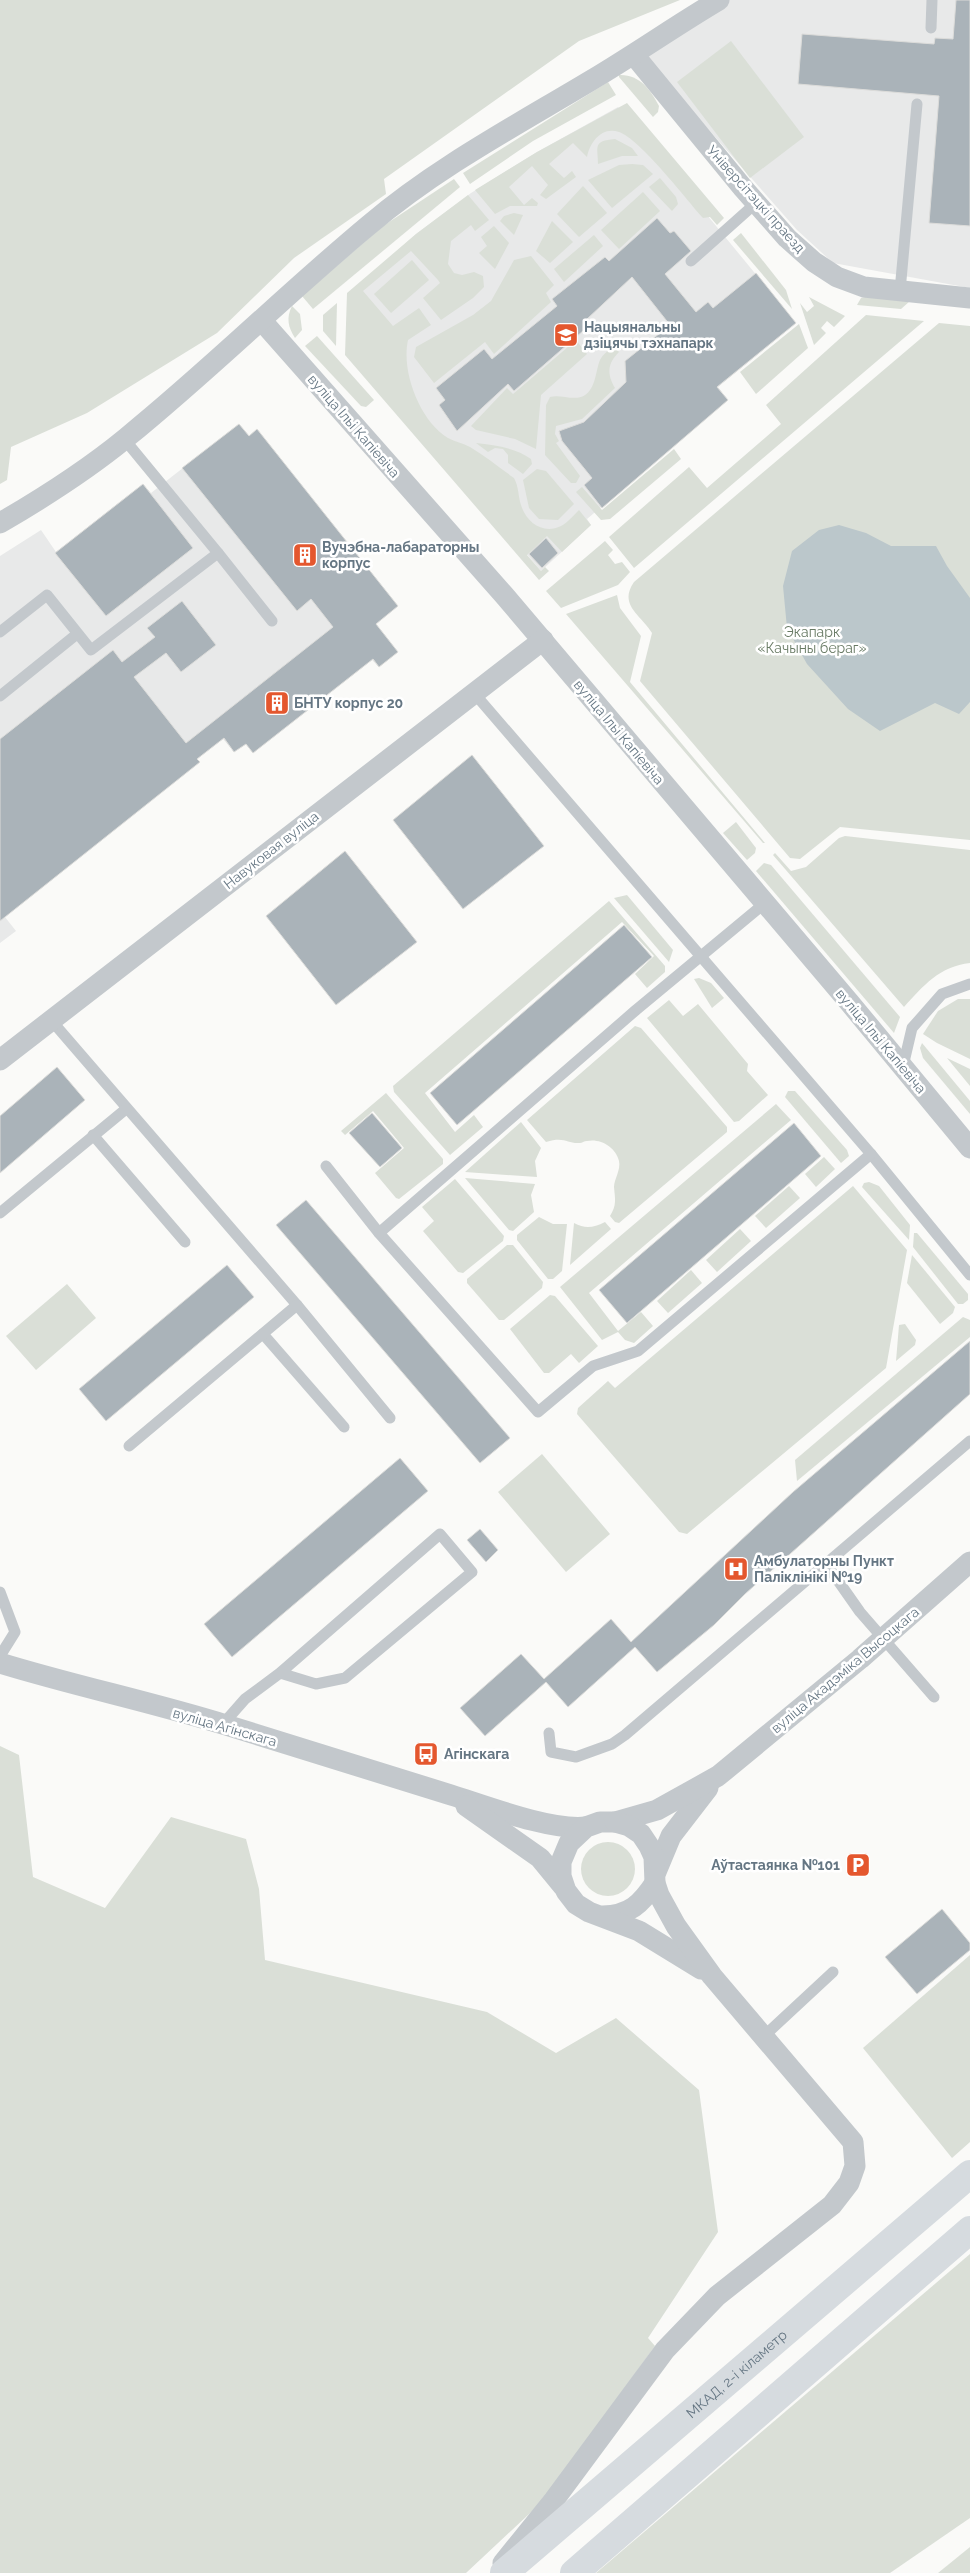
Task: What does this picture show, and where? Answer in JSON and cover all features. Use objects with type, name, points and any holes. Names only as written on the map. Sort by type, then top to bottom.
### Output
[{"type":"highway","name":"МКАД, 2-і кіламетр","points":[[504,2573],[970,2174]]},
{"type":"highway","points":[[574,2573],[970,2230]]},
{"type":"street","points":[[0,523],[64,484],[125,440],[369,225],[409,194],[451,165],[634,56],[672,28],[719,0]]},
{"type":"street","name":"Універсітэцкі праезд","points":[[634,56],[756,203],[807,256],[837,277],[864,287],[970,298]]},
{"type":"street","name":"вуліца Ільі Капіевіча","points":[[262,321],[542,640],[970,1148]]},
{"type":"street","name":"Навуковая вуліца","points":[[0,1060],[542,640]]},
{"type":"street","name":"вуліца Акадэміка Высоцкага","points":[[718,1776],[969,1565]]},
{"type":"street","name":"вуліца Агінскага","points":[[0,1663],[64,1683],[223,1724],[449,1795],[558,1826],[586,1827]]},
{"type":"street","points":[[712,1976],[661,1943],[603,1916],[588,1912],[576,1904],[566,1891],[561,1876],[561,1862],[566,1848],[574,1836],[586,1827],[600,1822],[615,1822],[657,1810],[718,1776]]},
{"type":"street","points":[[603,1916],[618,1915],[631,1910],[643,1901],[655,1878],[671,1836],[718,1776]]},
{"type":"street","name":"вуліца Агінскага","points":[[449,1795],[540,1858],[566,1891]]},
{"type":"street","points":[[495,2573],[554,2500],[665,2350],[717,2296],[832,2205],[848,2183],[855,2166],[853,2142],[712,1976],[676,1926],[655,1878],[654,1857],[646,1840],[629,1826],[615,1822]]},
{"type":"lane","points":[[930,28],[932,0]]},
{"type":"lane","points":[[900,291],[917,104]]},
{"type":"lane","points":[[691,261],[756,203]]},
{"type":"lane","points":[[125,440],[272,621]]},
{"type":"lane","points":[[0,632],[47,595],[91,650],[218,553]]},
{"type":"lane","points":[[0,696],[77,634]]},
{"type":"lane","points":[[474,693],[871,1154],[970,1275]]},
{"type":"lane","points":[[379,1233],[700,956],[765,903]]},
{"type":"lane","points":[[907,1072],[904,1062],[912,1028],[942,994],[970,984]]},
{"type":"lane","points":[[51,1020],[298,1305],[390,1418]]},
{"type":"lane","points":[[0,1213],[126,1108]]},
{"type":"lane","points":[[93,1135],[185,1242]]},
{"type":"lane","points":[[326,1166],[379,1233],[538,1412],[593,1366],[638,1351],[871,1154]]},
{"type":"lane","points":[[129,1446],[298,1305]]},
{"type":"lane","points":[[264,1334],[344,1427]]},
{"type":"lane","points":[[549,1733],[551,1752],[576,1757],[612,1744],[625,1735],[827,1565],[970,1441]]},
{"type":"lane","points":[[223,1724],[245,1699],[280,1673],[440,1534],[472,1572],[345,1678],[316,1684],[280,1673]]},
{"type":"lane","points":[[827,1565],[860,1612],[934,1697]]},
{"type":"lane","points":[[0,1592],[4,1607],[15,1632],[0,1656]]},
{"type":"lane","points":[[763,2037],[833,1972]]},
{"type":"shaded area","points":[[721,0],[970,0],[970,288],[833,263],[797,230],[658,72],[634,55]]},
{"type":"shaded area","name":"Нацыянальны дзіцячы тэхнапарк","points":[[618,107],[796,323],[718,387],[728,400],[587,519],[591,525],[541,571],[350,347],[354,289],[416,234],[471,193],[537,152]]},
{"type":"shaded area","points":[[239,424],[249,436],[257,429],[398,606],[371,628],[376,634],[381,630],[398,652],[379,667],[372,660],[253,753],[246,744],[234,752],[223,739],[197,759],[200,762],[5,917],[16,931],[0,943],[0,556],[41,530],[56,552],[143,484],[151,493]]},
{"type":"shaded area","points":[[839,525],[866,533],[891,546],[936,546],[947,566],[970,598],[970,702],[959,714],[935,703],[880,731],[848,709],[807,664],[787,628],[783,586],[792,551],[819,530]]},
{"type":"green space","points":[[0,0],[680,0],[579,41],[384,179],[386,194],[294,258],[217,333],[87,413],[11,447],[7,480],[0,484]]},
{"type":"green space","points":[[731,41],[804,137],[750,178],[677,82]]},
{"type":"green space","points":[[619,75],[632,77],[648,88],[659,106],[658,112],[653,117],[619,77]]},
{"type":"green space","points":[[608,82],[616,95],[533,141],[470,184],[463,173]]},
{"type":"green space","points":[[627,103],[724,218],[717,225],[710,217],[703,218],[639,146],[628,137],[613,131],[602,133],[594,141],[587,157],[573,143],[549,164],[564,178],[572,171],[576,177],[546,199],[540,195],[548,185],[532,166],[509,187],[524,205],[532,198],[538,203],[537,206],[510,206],[495,214],[475,190],[537,152]]},
{"type":"green space","points":[[615,139],[632,148],[638,156],[622,156],[598,164],[597,149],[600,143]]},
{"type":"green space","points":[[619,165],[643,165],[653,174],[612,208],[588,180]]},
{"type":"green space","points":[[660,178],[676,197],[678,204],[672,211],[649,187]]},
{"type":"green space","points":[[454,179],[460,187],[313,309],[302,296],[383,226]]},
{"type":"green space","points":[[583,186],[607,213],[579,237],[557,214]]},
{"type":"green space","points":[[643,192],[660,211],[619,249],[601,230]]},
{"type":"green space","points":[[468,195],[489,220],[475,231],[471,225],[451,241],[448,264],[454,273],[462,275],[474,272],[483,276],[484,287],[473,298],[441,320],[423,298],[440,283],[411,251],[363,291],[393,326],[419,308],[431,325],[408,340],[407,366],[410,381],[421,408],[438,430],[448,438],[476,451],[514,478],[523,511],[536,525],[548,529],[561,526],[579,510],[591,525],[562,552],[547,536],[527,555],[541,571],[545,567],[549,571],[539,580],[345,355],[347,293],[416,234]]},
{"type":"green space","points":[[514,213],[523,215],[514,235],[500,221],[504,216]]},
{"type":"green space","points":[[552,221],[573,242],[550,263],[536,251]]},
{"type":"green space","points":[[494,226],[509,243],[495,269],[479,253],[487,246],[481,237]]},
{"type":"green space","points":[[741,233],[786,290],[792,309],[733,240]]},
{"type":"green space","points":[[594,235],[603,246],[564,282],[554,269]]},
{"type":"green space","points":[[531,256],[554,285],[546,293],[551,302],[494,354],[485,342],[434,383],[414,357],[416,347],[473,315],[491,301],[514,260]]},
{"type":"green space","points":[[412,260],[429,280],[391,313],[374,294]]},
{"type":"green space","points":[[809,297],[845,316],[834,327],[827,321],[821,328],[826,333],[814,345],[800,303],[807,312],[814,306]]},
{"type":"green space","points":[[861,298],[910,301],[901,309],[857,305]]},
{"type":"green space","points":[[337,303],[336,346],[323,331],[323,315]]},
{"type":"green space","points":[[292,306],[300,314],[302,330],[295,338],[289,322]]},
{"type":"green space","points":[[866,315],[924,321],[634,568],[609,537],[689,467],[707,488],[781,424],[766,405]]},
{"type":"green space","name":"Экапарк «Качыны бераг»","points":[[939,323],[970,326],[970,840],[840,827],[800,859],[790,858],[640,681],[652,633],[633,609],[629,597],[630,590],[634,582]]},
{"type":"green space","points":[[799,324],[808,348],[756,394],[740,372]]},
{"type":"green space","points":[[317,336],[374,400],[366,407],[361,406],[305,346]]},
{"type":"green space","points":[[576,340],[587,354],[541,395],[536,449],[515,439],[476,430],[471,426],[507,388],[513,394]]},
{"type":"green space","points":[[613,346],[619,352],[610,365],[610,374],[615,388],[582,419],[556,426],[555,434],[559,441],[556,443],[580,476],[576,483],[571,483],[545,455],[546,405],[550,397],[577,398],[590,391],[601,358]]},
{"type":"green space","points":[[476,443],[498,446],[519,452],[531,459],[532,464],[523,474],[508,463],[508,455],[503,449],[495,448],[488,452]]},
{"type":"green space","points":[[674,449],[681,459],[610,519],[601,520],[576,492],[582,487],[602,510]]},
{"type":"green space","points":[[537,469],[546,471],[574,504],[558,520],[539,519],[529,508],[523,480]]},
{"type":"green space","points":[[605,541],[613,550],[608,555],[615,564],[622,562],[630,572],[618,585],[561,608],[546,591]]},
{"type":"green space","points":[[617,595],[620,608],[641,636],[630,682],[765,843],[763,843],[566,614]]},
{"type":"green space","points":[[736,822],[756,848],[755,853],[747,860],[723,833]]},
{"type":"green space","points":[[845,836],[970,850],[970,963],[950,968],[933,978],[904,1007],[773,855],[775,853],[791,871],[806,867],[839,838]]},
{"type":"green space","points":[[764,863],[771,865],[900,1017],[894,1033],[756,871]]},
{"type":"green space","points":[[627,895],[673,950],[669,962],[614,898]]},
{"type":"green space","points":[[609,901],[665,966],[665,972],[647,988],[635,974],[654,956],[622,922],[425,1093],[455,1132],[474,1115],[483,1127],[450,1155],[394,1092],[393,1086]]},
{"type":"green space","points":[[699,978],[711,983],[724,998],[712,1008],[694,979]]},
{"type":"green space","points":[[958,999],[970,999],[970,1059],[923,1034],[938,1011]]},
{"type":"green space","points":[[669,1000],[683,1016],[698,1004],[748,1064],[747,1071],[768,1095],[739,1121],[734,1122],[647,1018]]},
{"type":"green space","points":[[635,1026],[641,1028],[727,1127],[727,1132],[619,1223],[615,1222],[610,1216],[615,1205],[614,1184],[619,1164],[615,1152],[602,1142],[592,1140],[581,1143],[562,1140],[546,1142],[527,1120]]},
{"type":"green space","points":[[922,1043],[970,1101],[970,1114],[923,1058],[920,1048]]},
{"type":"green space","points":[[947,1058],[970,1069],[970,1086]]},
{"type":"green space","points":[[788,1091],[795,1091],[847,1150],[849,1156],[841,1163],[785,1097]]},
{"type":"green space","points":[[386,1093],[443,1159],[443,1164],[399,1199],[396,1198],[375,1173],[404,1148],[373,1111],[345,1135],[341,1131]]},
{"type":"green space","points":[[776,1104],[791,1120],[589,1293],[618,1331],[641,1312],[653,1326],[634,1343],[625,1340],[618,1332],[602,1340],[560,1287]]},
{"type":"green space","points":[[521,1122],[541,1148],[535,1161],[537,1177],[465,1172]]},
{"type":"green space","points":[[824,1157],[835,1169],[816,1187],[805,1174]]},
{"type":"green space","points":[[465,1178],[535,1184],[531,1195],[534,1212],[513,1231],[509,1230]]},
{"type":"green space","points":[[455,1179],[504,1236],[503,1241],[463,1273],[458,1272],[423,1231],[434,1221],[422,1207]]},
{"type":"green space","points":[[869,1182],[879,1186],[910,1225],[909,1240],[862,1187],[864,1183]]},
{"type":"green space","points":[[789,1186],[800,1198],[766,1228],[755,1216]]},
{"type":"green space","points":[[853,1186],[907,1250],[886,1368],[687,1534],[679,1532],[577,1414],[578,1408],[608,1381],[615,1388]]},
{"type":"green space","points":[[539,1217],[553,1224],[567,1224],[562,1271],[553,1279],[548,1279],[517,1240],[517,1235]]},
{"type":"green space","points":[[605,1222],[611,1229],[570,1265],[574,1223],[589,1227]]},
{"type":"green space","points":[[740,1229],[751,1241],[717,1272],[706,1260]]},
{"type":"green space","points":[[914,1233],[917,1233],[968,1294],[968,1300],[963,1304],[958,1304],[913,1247]]},
{"type":"green space","points":[[507,1245],[513,1245],[543,1282],[542,1288],[504,1320],[499,1320],[467,1283],[467,1279]]},
{"type":"green space","points":[[912,1255],[955,1307],[953,1313],[940,1324],[907,1283]]},
{"type":"green space","points":[[691,1270],[702,1283],[668,1313],[657,1301]]},
{"type":"green space","points":[[67,1284],[96,1318],[36,1370],[6,1336]]},
{"type":"green space","points":[[550,1295],[555,1296],[598,1346],[579,1363],[571,1354],[549,1373],[544,1373],[510,1329]]},
{"type":"green space","points":[[963,1317],[970,1320],[970,1337],[797,1481],[795,1460]]},
{"type":"green space","points":[[905,1324],[916,1340],[915,1345],[896,1361],[899,1325]]},
{"type":"green space","points":[[542,1454],[610,1534],[566,1572],[498,1492]]},
{"type":"green space","points":[[0,1746],[19,1755],[33,1877],[105,1908],[171,1817],[246,1839],[259,1889],[265,1960],[487,2012],[556,2053],[616,2018],[699,2090],[718,2232],[648,2338],[655,2346],[544,2500],[466,2573],[0,2573]]},
{"type":"green space","points":[[603,1842],[613,1842],[623,1846],[631,1854],[635,1869],[631,1884],[623,1892],[613,1896],[603,1896],[593,1892],[585,1884],[581,1874],[581,1864],[585,1854],[593,1846]]},
{"type":"green space","points":[[970,1955],[970,2142],[952,2158],[863,2048]]},
{"type":"green space","points":[[970,2254],[970,2518],[890,2573],[596,2573]]},
{"type":"green space","points":[[970,2547],[970,2573],[938,2573]]},
{"type":"building","points":[[956,0],[970,0],[970,226],[929,223],[939,96],[798,84],[802,34],[934,44],[935,38],[953,39]]},
{"type":"building","points":[[657,218],[670,233],[674,231],[691,251],[665,274],[696,312],[708,302],[713,308],[756,273],[796,323],[717,387],[728,400],[602,508],[584,485],[592,478],[562,441],[559,431],[584,422],[626,382],[625,361],[670,325],[632,277],[587,319],[591,324],[514,391],[508,384],[457,431],[439,405],[445,400],[436,388],[484,349],[492,359],[557,306],[552,299],[605,257],[609,261]]},
{"type":"building","points":[[239,424],[249,436],[257,429],[398,606],[376,624],[398,652],[379,667],[373,659],[253,753],[246,744],[234,752],[224,738],[197,759],[200,762],[0,921],[0,739],[113,650],[122,662],[155,637],[147,628],[182,601],[216,645],[181,672],[166,653],[134,677],[186,743],[333,627],[311,599],[297,611],[182,468]]},
{"type":"building","points":[[143,484],[193,548],[106,616],[55,553]]},
{"type":"building","points":[[546,538],[558,553],[542,568],[529,554]]},
{"type":"building","points":[[472,755],[544,846],[463,909],[393,820]]},
{"type":"building","points":[[345,851],[417,942],[336,1005],[266,916]]},
{"type":"building","points":[[624,925],[652,957],[457,1125],[430,1093]]},
{"type":"building","points":[[57,1067],[85,1100],[0,1173],[0,1116]]},
{"type":"building","points":[[372,1113],[402,1148],[380,1167],[349,1133]]},
{"type":"building","points":[[794,1123],[821,1156],[627,1323],[599,1290]]},
{"type":"building","points":[[306,1200],[510,1438],[480,1463],[276,1225]]},
{"type":"building","points":[[227,1265],[254,1297],[106,1421],[79,1389]]},
{"type":"building","points":[[970,1341],[970,1394],[745,1594],[714,1625],[657,1672],[635,1647],[568,1707],[546,1682],[485,1736],[460,1708],[521,1654],[544,1679],[611,1619],[631,1642],[793,1492]]},
{"type":"building","points":[[400,1458],[428,1491],[232,1657],[204,1624]]},
{"type":"building","points":[[480,1529],[498,1550],[486,1562],[467,1540]]},
{"type":"building","points":[[942,1909],[970,1943],[970,1950],[917,1994],[885,1957]]},
{"type":"place","name":"Нацыянальны дзіцячы тэхнапарк","points":[[566,335]]},
{"type":"place","name":"Вучэбна-лабараторны корпус","points":[[305,555]]},
{"type":"place","name":"БНТУ корпус 20","points":[[277,703]]},
{"type":"place","name":"Амбулаторны Пункт Паліклінікі №19","points":[[736,1569]]},
{"type":"place","name":"Агінскага","points":[[426,1754]]},
{"type":"place","name":"Аўтастаянка №101","points":[[858,1865]]}]
